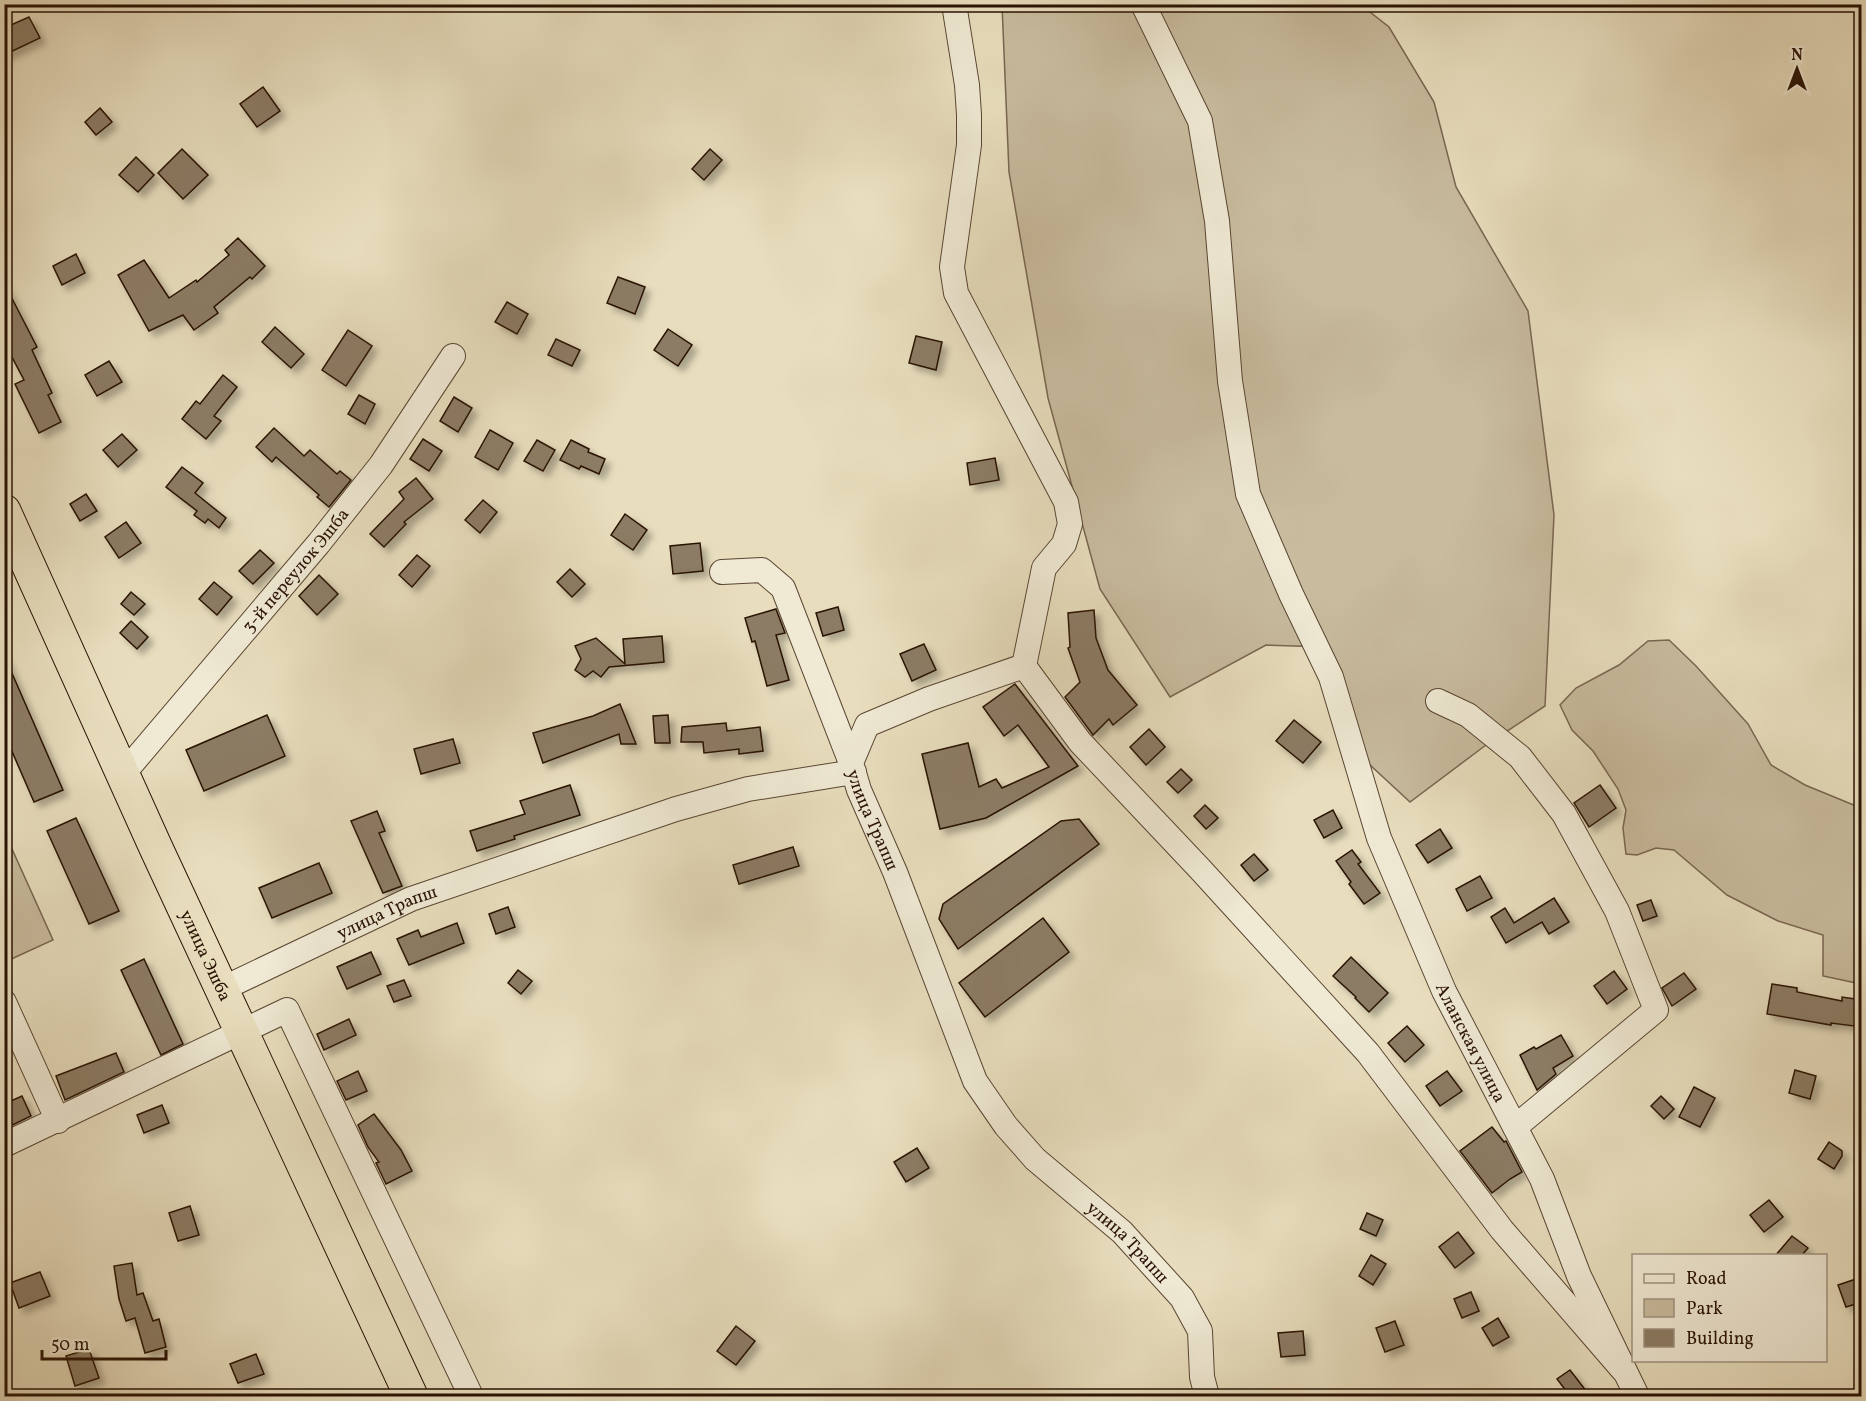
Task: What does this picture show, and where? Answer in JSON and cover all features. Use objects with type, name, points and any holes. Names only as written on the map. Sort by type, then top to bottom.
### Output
[{"type":"highway","name":"улица Эшба","points":[[4,511],[411,1396]]},
{"type":"street","points":[[954,4],[967,86],[969,115],[969,145],[952,267],[956,293],[1066,502],[1070,524],[1064,544],[1044,568],[1024,666],[1080,742],[1368,1053],[1502,1230],[1623,1370]]},
{"type":"street","name":"Аланская улица","points":[[1143,4],[1200,121],[1217,221],[1230,381],[1248,494],[1331,677],[1379,838],[1444,991],[1542,1179],[1579,1276],[1637,1396]]},
{"type":"street","name":"3-й переулок Эшба","points":[[123,774],[319,543],[381,465],[453,356]]},
{"type":"street","points":[[722,572],[762,570],[783,588],[852,767]]},
{"type":"street","points":[[852,767],[867,725],[929,699],[1024,666]]},
{"type":"street","points":[[1438,701],[1468,715],[1520,757],[1564,814],[1617,911],[1656,1010],[1515,1127]]},
{"type":"street","name":"улица Трапш","points":[[222,989],[411,899],[433,891],[676,809],[748,789],[852,767],[859,790],[899,883],[975,1081],[1006,1126],[1035,1159],[1122,1232],[1182,1298],[1200,1331],[1202,1377],[1207,1396]]},
{"type":"street","points":[[4,1002],[58,1121]]},
{"type":"street","points":[[4,1145],[287,1010],[471,1396]]},
{"type":"green space","points":[[1002,5],[1361,5],[1389,27],[1434,102],[1456,187],[1528,311],[1554,515],[1545,706],[1486,745],[1410,802],[1369,764],[1327,647],[1266,645],[1170,697],[1100,589],[1048,398],[1009,172]]},
{"type":"green space","points":[[1669,640],[1696,666],[1748,724],[1771,765],[1805,785],[1861,808],[1861,984],[1823,976],[1823,935],[1778,921],[1727,895],[1674,850],[1656,848],[1637,855],[1626,854],[1623,828],[1626,810],[1618,789],[1593,751],[1572,730],[1560,705],[1576,688],[1619,665],[1648,641]]},
{"type":"green space","points":[[12,849],[53,940],[7,961],[4,956],[5,853]]},
{"type":"building","points":[[29,17],[40,38],[4,55],[4,28]]},
{"type":"building","points":[[263,87],[280,111],[257,127],[240,104]]},
{"type":"building","points":[[100,108],[112,122],[96,135],[85,122]]},
{"type":"building","points":[[182,149],[208,175],[183,199],[158,173]]},
{"type":"building","points":[[710,149],[722,160],[704,180],[692,169]]},
{"type":"building","points":[[136,157],[154,175],[138,192],[119,175]]},
{"type":"building","points":[[238,238],[265,266],[252,279],[250,277],[214,307],[218,313],[194,330],[183,315],[149,331],[118,275],[144,260],[169,298],[196,280],[197,282],[229,255],[225,250]]},
{"type":"building","points":[[76,254],[85,273],[62,285],[53,266]]},
{"type":"building","points":[[618,277],[645,287],[635,314],[607,303]]},
{"type":"building","points":[[4,283],[37,347],[32,350],[52,393],[48,395],[61,422],[39,433],[15,384],[24,380],[4,342]]},
{"type":"building","points":[[507,302],[528,314],[517,334],[495,322]]},
{"type":"building","points":[[275,327],[304,354],[291,368],[262,342]]},
{"type":"building","points":[[668,329],[692,345],[678,366],[654,350]]},
{"type":"building","points":[[348,330],[372,346],[346,386],[322,370]]},
{"type":"building","points":[[916,336],[942,342],[936,370],[909,363]]},
{"type":"building","points":[[556,339],[580,350],[572,366],[548,355]]},
{"type":"building","points":[[109,361],[122,382],[97,396],[85,375]]},
{"type":"building","points":[[223,375],[237,387],[214,416],[221,421],[206,439],[182,419],[196,401],[200,404]]},
{"type":"building","points":[[359,395],[375,404],[365,424],[348,414]]},
{"type":"building","points":[[454,397],[472,408],[458,432],[440,421]]},
{"type":"building","points":[[274,428],[304,456],[310,450],[337,474],[340,471],[351,480],[329,507],[317,497],[319,495],[276,457],[272,462],[256,447]]},
{"type":"building","points":[[490,430],[513,443],[498,470],[475,457]]},
{"type":"building","points":[[122,434],[137,450],[118,467],[103,450]]},
{"type":"building","points":[[423,439],[442,451],[429,471],[410,459]]},
{"type":"building","points":[[537,440],[555,450],[543,471],[524,461]]},
{"type":"building","points":[[571,440],[589,449],[588,452],[605,459],[599,474],[581,466],[579,469],[560,460]]},
{"type":"building","points":[[995,458],[999,480],[970,485],[967,463]]},
{"type":"building","points":[[182,467],[203,483],[195,493],[226,518],[219,528],[208,519],[205,523],[194,515],[197,511],[166,487]]},
{"type":"building","points":[[416,478],[433,499],[404,522],[406,524],[384,547],[370,534],[404,499],[399,492]]},
{"type":"building","points":[[86,494],[97,511],[80,521],[70,504]]},
{"type":"building","points":[[483,500],[497,512],[480,533],[465,520]]},
{"type":"building","points":[[625,514],[647,530],[633,550],[611,535]]},
{"type":"building","points":[[126,522],[141,543],[119,558],[105,537]]},
{"type":"building","points":[[700,543],[703,571],[673,574],[670,546]]},
{"type":"building","points":[[260,550],[274,563],[253,584],[239,571]]},
{"type":"building","points":[[417,555],[430,566],[412,587],[399,575]]},
{"type":"building","points":[[570,569],[585,584],[572,597],[557,582]]},
{"type":"building","points":[[319,575],[338,594],[317,615],[299,596]]},
{"type":"building","points":[[214,582],[232,597],[217,615],[199,599]]},
{"type":"building","points":[[131,592],[145,604],[134,615],[121,604]]},
{"type":"building","points":[[838,607],[844,630],[823,636],[816,613]]},
{"type":"building","points":[[776,609],[785,633],[776,635],[789,680],[767,686],[755,641],[752,642],[745,618]]},
{"type":"building","points":[[1094,610],[1096,638],[1108,670],[1137,705],[1113,725],[1109,719],[1093,735],[1065,697],[1080,682],[1068,648],[1070,647],[1068,613]]},
{"type":"building","points":[[131,621],[148,637],[137,649],[120,633]]},
{"type":"building","points":[[662,636],[664,662],[609,667],[601,677],[593,671],[585,677],[575,670],[581,659],[575,646],[596,638],[625,664],[623,639]]},
{"type":"building","points":[[924,644],[936,670],[912,681],[900,654]]},
{"type":"building","points":[[4,655],[63,790],[34,802],[4,733]]},
{"type":"building","points":[[1015,684],[1078,766],[986,818],[940,829],[922,754],[968,743],[979,787],[996,779],[1002,788],[1049,767],[1018,725],[1004,736],[983,707]]},
{"type":"building","points":[[620,704],[636,744],[621,744],[619,734],[543,763],[533,733],[593,716]]},
{"type":"building","points":[[267,715],[285,756],[204,791],[186,750]]},
{"type":"building","points":[[668,715],[670,743],[655,743],[653,716]]},
{"type":"building","points":[[1294,720],[1321,742],[1303,763],[1276,741]]},
{"type":"building","points":[[726,723],[727,731],[760,727],[763,751],[739,754],[739,749],[704,753],[703,742],[681,742],[682,727]]},
{"type":"building","points":[[1149,729],[1165,747],[1146,765],[1130,747]]},
{"type":"building","points":[[453,739],[460,763],[421,774],[414,749]]},
{"type":"building","points":[[1181,769],[1192,780],[1178,793],[1167,782]]},
{"type":"building","points":[[570,785],[580,815],[514,836],[515,839],[477,851],[470,831],[525,814],[520,801]]},
{"type":"building","points":[[1600,785],[1616,808],[1589,827],[1574,803]]},
{"type":"building","points":[[1205,805],[1218,818],[1206,829],[1194,816]]},
{"type":"building","points":[[1333,810],[1342,828],[1324,838],[1314,820]]},
{"type":"building","points":[[377,811],[385,831],[379,833],[402,886],[383,893],[351,821]]},
{"type":"building","points":[[76,818],[119,911],[89,924],[47,831]]},
{"type":"building","points":[[1079,819],[1099,844],[958,949],[939,919],[943,904],[1061,821]]},
{"type":"building","points":[[1440,829],[1452,848],[1428,863],[1416,845]]},
{"type":"building","points":[[793,847],[799,866],[739,884],[733,865]]},
{"type":"building","points":[[1352,850],[1361,862],[1358,864],[1380,893],[1364,904],[1336,861]]},
{"type":"building","points":[[1254,854],[1268,870],[1254,881],[1241,865]]},
{"type":"building","points":[[319,863],[332,893],[272,918],[259,888]]},
{"type":"building","points":[[1480,876],[1492,898],[1467,911],[1456,889]]},
{"type":"building","points":[[1554,898],[1569,922],[1549,934],[1542,922],[1506,943],[1491,917],[1505,908],[1514,923]]},
{"type":"building","points":[[1651,900],[1657,916],[1643,921],[1637,905]]},
{"type":"building","points":[[508,907],[515,927],[496,934],[489,914]]},
{"type":"building","points":[[1043,918],[1069,952],[985,1017],[959,983]]},
{"type":"building","points":[[457,923],[464,943],[409,965],[397,939],[418,930],[421,937]]},
{"type":"building","points":[[371,952],[381,974],[347,989],[337,967]]},
{"type":"building","points":[[1351,957],[1388,993],[1369,1012],[1333,976]]},
{"type":"building","points":[[144,959],[183,1044],[161,1055],[121,970]]},
{"type":"building","points":[[518,970],[532,981],[521,994],[508,983]]},
{"type":"building","points":[[1614,971],[1627,989],[1607,1004],[1594,986]]},
{"type":"building","points":[[1684,973],[1696,989],[1672,1006],[1662,988]]},
{"type":"building","points":[[404,980],[411,996],[394,1002],[387,986]]},
{"type":"building","points":[[1772,984],[1797,988],[1797,992],[1842,1001],[1842,997],[1862,1000],[1862,1027],[1831,1023],[1831,1025],[1767,1014]]},
{"type":"building","points":[[349,1019],[356,1035],[324,1050],[317,1034]]},
{"type":"building","points":[[1407,1026],[1424,1045],[1405,1062],[1388,1043]]},
{"type":"building","points":[[1561,1035],[1573,1056],[1553,1068],[1556,1074],[1537,1090],[1520,1055]]},
{"type":"building","points":[[116,1053],[124,1072],[65,1100],[56,1076]]},
{"type":"building","points":[[1795,1070],[1816,1076],[1810,1099],[1789,1093]]},
{"type":"building","points":[[358,1071],[367,1091],[346,1100],[337,1081]]},
{"type":"building","points":[[1447,1071],[1462,1091],[1440,1106],[1426,1086]]},
{"type":"building","points":[[1694,1087],[1715,1098],[1700,1127],[1679,1117]]},
{"type":"building","points":[[22,1096],[31,1116],[4,1129],[4,1104]]},
{"type":"building","points":[[1661,1096],[1674,1109],[1664,1119],[1651,1106]]},
{"type":"building","points":[[162,1105],[169,1123],[144,1133],[137,1115]]},
{"type":"building","points":[[374,1114],[401,1150],[412,1171],[386,1184],[376,1163],[379,1162],[368,1147],[358,1125]]},
{"type":"building","points":[[1492,1127],[1504,1142],[1506,1141],[1522,1172],[1492,1193],[1460,1151]]},
{"type":"building","points":[[1829,1142],[1842,1151],[1842,1156],[1834,1169],[1818,1159]]},
{"type":"building","points":[[917,1148],[929,1168],[906,1182],[894,1162]]},
{"type":"building","points":[[1769,1200],[1783,1217],[1764,1232],[1750,1215]]},
{"type":"building","points":[[190,1206],[199,1235],[178,1241],[169,1213]]},
{"type":"building","points":[[1367,1213],[1383,1220],[1376,1236],[1360,1229]]},
{"type":"building","points":[[1458,1232],[1474,1253],[1455,1268],[1439,1247]]},
{"type":"building","points":[[1792,1236],[1808,1248],[1803,1254],[1777,1254]]},
{"type":"building","points":[[1371,1255],[1386,1264],[1373,1285],[1359,1276]]},
{"type":"building","points":[[132,1263],[137,1295],[143,1293],[153,1321],[159,1319],[166,1347],[145,1353],[135,1318],[126,1321],[119,1299],[114,1266]]},
{"type":"building","points":[[40,1272],[50,1296],[19,1308],[10,1283]]},
{"type":"building","points":[[1859,1278],[1862,1285],[1862,1302],[1846,1307],[1838,1285]]},
{"type":"building","points":[[1471,1292],[1479,1311],[1462,1318],[1454,1299]]},
{"type":"building","points":[[1498,1318],[1509,1337],[1493,1346],[1482,1328]]},
{"type":"building","points":[[1395,1321],[1404,1345],[1385,1352],[1376,1328]]},
{"type":"building","points":[[736,1326],[755,1341],[736,1365],[717,1351]]},
{"type":"building","points":[[1303,1331],[1305,1355],[1281,1357],[1278,1333]]},
{"type":"building","points":[[89,1349],[99,1378],[75,1386],[66,1356]]},
{"type":"building","points":[[256,1354],[264,1374],[238,1383],[230,1364]]},
{"type":"building","points":[[1570,1370],[1590,1396],[1570,1396],[1557,1379]]}]
